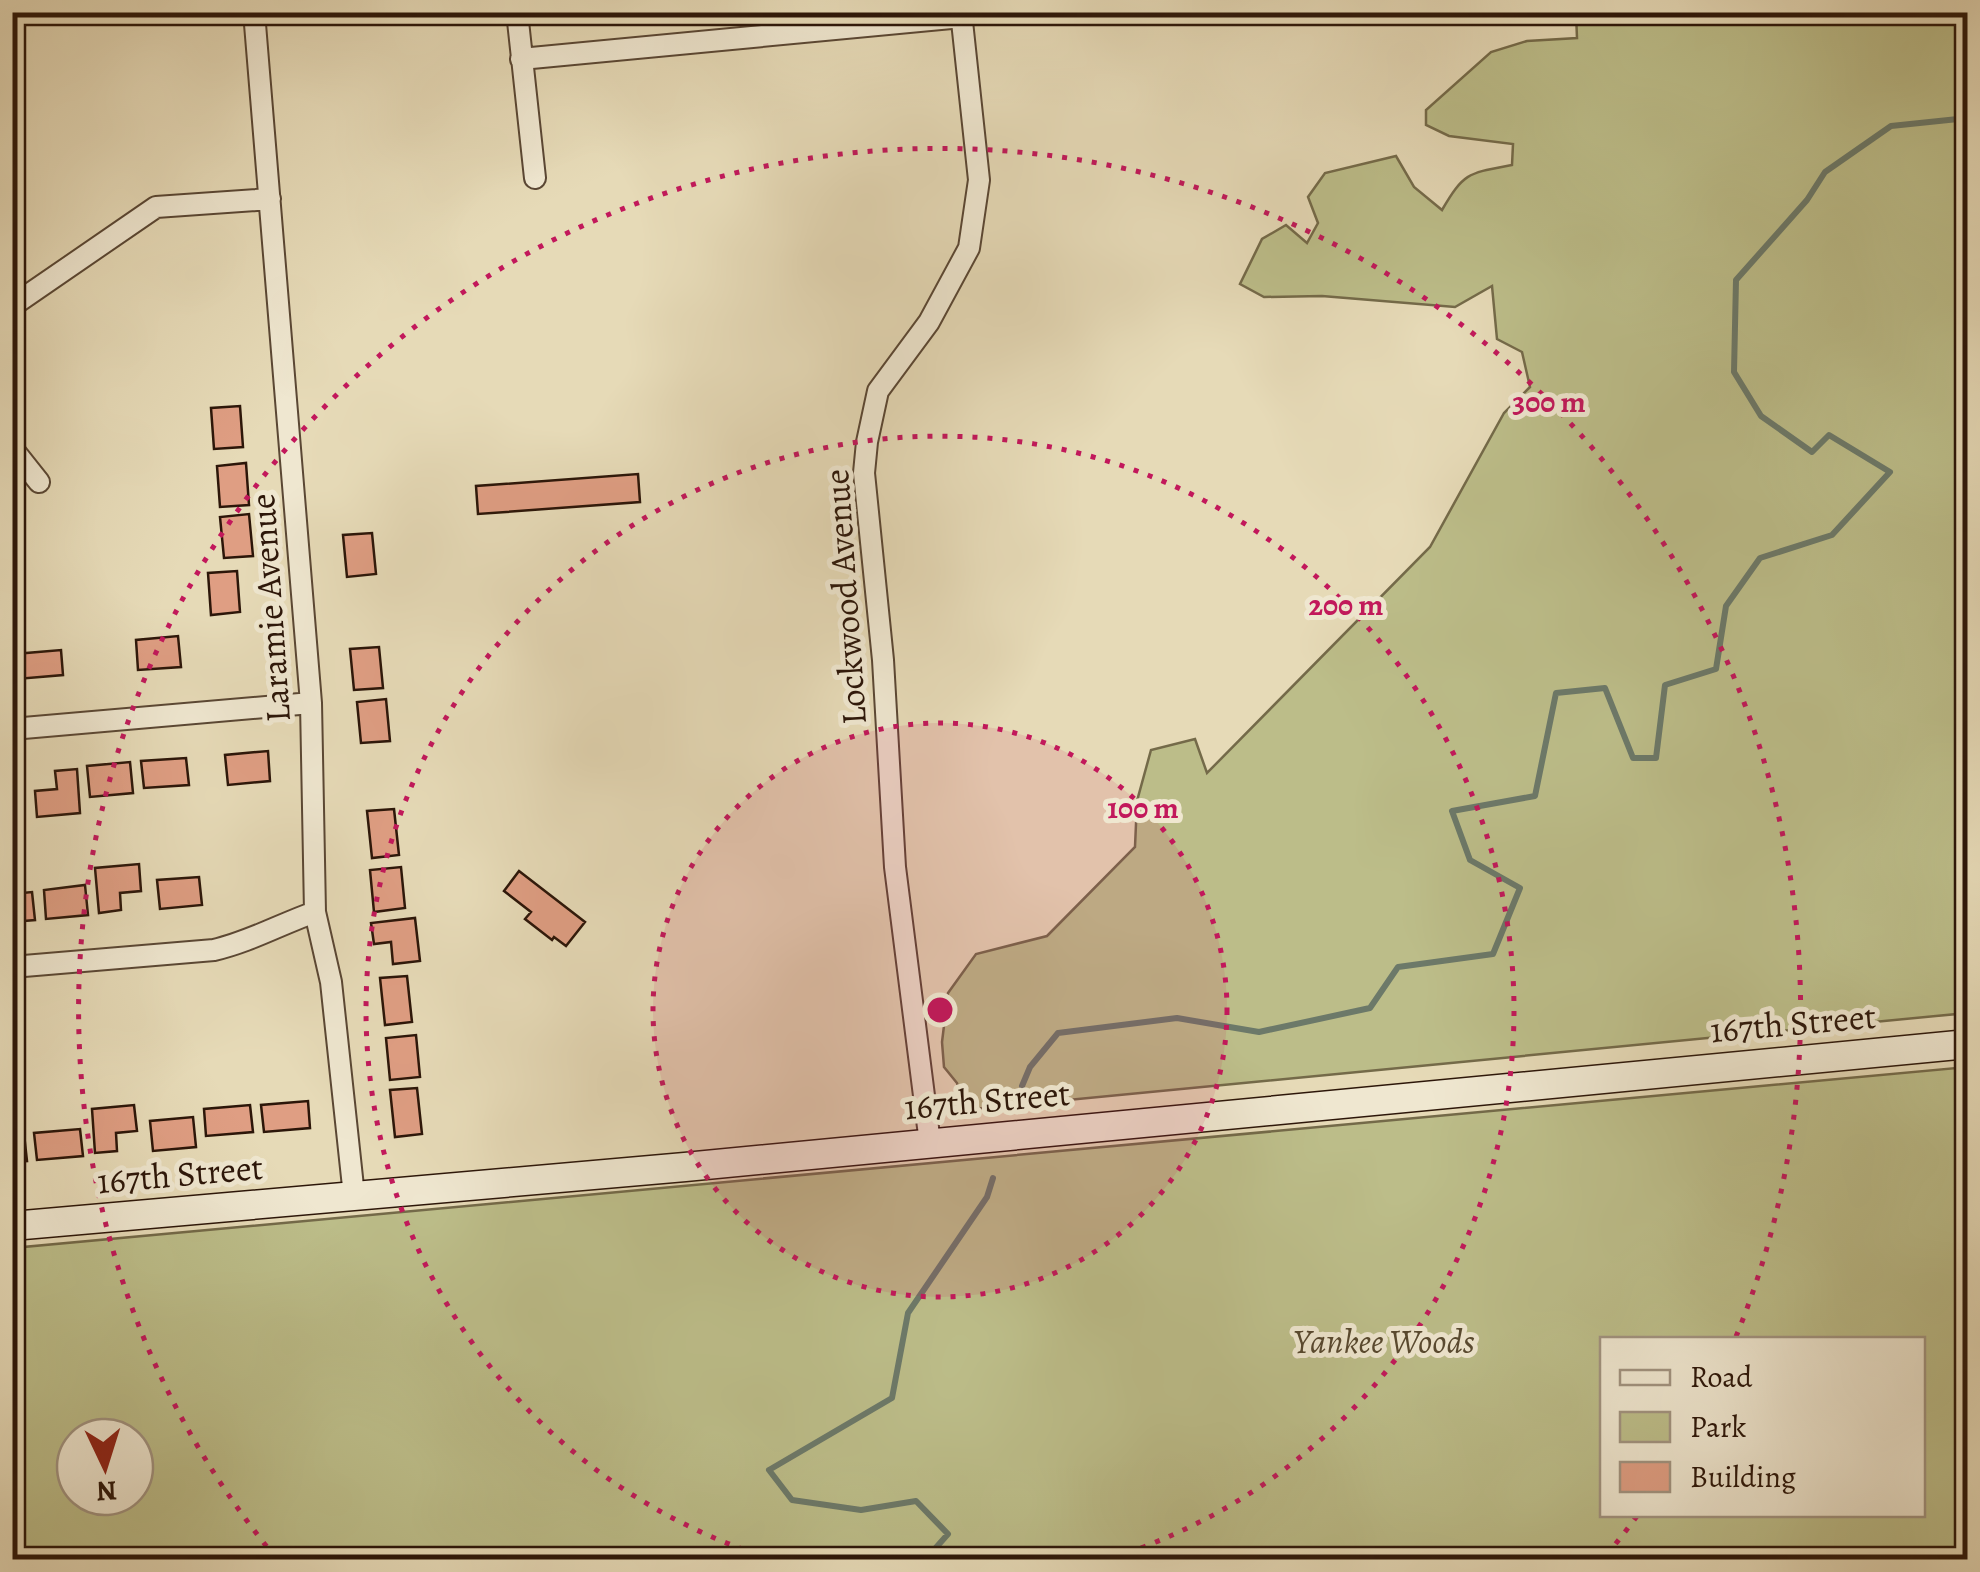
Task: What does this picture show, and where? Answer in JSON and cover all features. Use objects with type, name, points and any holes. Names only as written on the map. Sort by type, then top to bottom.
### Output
[{"type":"main road","name":"167th Street","points":[[12,1226],[1968,1044]]},
{"type":"street","name":"Laramie Avenue","points":[[254,12],[311,704],[314,912],[331,982],[354,1196]]},
{"type":"street","points":[[517,12],[535,178]]},
{"type":"street","points":[[521,58],[962,15]]},
{"type":"street","name":"Lockwood Avenue","points":[[930,1143],[895,867],[883,660],[864,473],[878,391],[929,322],[969,248],[979,180],[962,15]]},
{"type":"street","points":[[12,306],[156,208],[270,199]]},
{"type":"street","points":[[12,448],[39,482]]},
{"type":"street","points":[[12,729],[311,704]]},
{"type":"street","points":[[12,967],[214,950],[314,912]]},
{"type":"green space","points":[[1576,13],[1967,13],[1967,1013],[964,1110],[957,1083],[944,1067],[942,1042],[948,993],[976,954],[1047,936],[1135,847],[1137,801],[1151,750],[1195,739],[1207,773],[1430,547],[1504,413],[1530,387],[1522,352],[1497,339],[1492,286],[1455,307],[1322,296],[1264,297],[1240,284],[1262,239],[1286,225],[1307,243],[1318,223],[1308,197],[1325,173],[1396,156],[1414,187],[1442,210],[1469,176],[1512,165],[1513,144],[1449,136],[1426,125],[1426,110],[1491,52],[1527,41],[1577,38]]},
{"type":"green space","name":"Yankee Woods","points":[[1967,1067],[1967,1559],[13,1559],[13,1248]]},
{"type":"building","points":[[240,406],[243,447],[214,449],[211,408]]},
{"type":"building","points":[[246,463],[249,505],[220,507],[217,466]]},
{"type":"building","points":[[638,474],[640,502],[478,514],[476,486]]},
{"type":"building","points":[[249,514],[253,556],[224,558],[220,517]]},
{"type":"building","points":[[372,533],[376,574],[347,577],[343,535]]},
{"type":"building","points":[[237,571],[240,612],[211,615],[208,573]]},
{"type":"building","points":[[178,636],[181,667],[138,670],[136,640]]},
{"type":"building","points":[[379,647],[383,688],[354,690],[350,649]]},
{"type":"building","points":[[61,650],[63,675],[17,679],[15,654]]},
{"type":"building","points":[[386,699],[390,741],[361,743],[357,702]]},
{"type":"building","points":[[268,751],[270,781],[228,785],[225,755]]},
{"type":"building","points":[[186,758],[189,785],[144,788],[141,761]]},
{"type":"building","points":[[130,762],[133,793],[90,797],[87,766]]},
{"type":"building","points":[[77,769],[80,813],[37,817],[35,791],[57,789],[55,771]]},
{"type":"building","points":[[12,772],[20,772],[23,802],[12,803]]},
{"type":"building","points":[[394,809],[399,855],[372,858],[367,811]]},
{"type":"building","points":[[139,864],[141,891],[120,893],[121,910],[99,913],[95,868]]},
{"type":"building","points":[[401,867],[405,908],[374,912],[370,870]]},
{"type":"building","points":[[519,871],[585,922],[566,946],[525,919],[531,912],[504,891]]},
{"type":"building","points":[[199,877],[202,905],[160,909],[157,880]]},
{"type":"building","points":[[85,885],[88,915],[46,919],[44,890]]},
{"type":"building","points":[[32,892],[35,920],[12,922],[12,894]]},
{"type":"building","points":[[415,918],[420,961],[393,964],[391,942],[374,944],[371,923]]},
{"type":"building","points":[[407,976],[412,1022],[385,1025],[380,978]]},
{"type":"building","points":[[416,1035],[420,1077],[390,1080],[386,1038]]},
{"type":"building","points":[[417,1088],[422,1134],[395,1137],[390,1090]]},
{"type":"building","points":[[308,1101],[310,1128],[264,1132],[261,1105]]},
{"type":"building","points":[[134,1105],[137,1131],[116,1133],[117,1151],[95,1153],[92,1109]]},
{"type":"building","points":[[250,1105],[253,1132],[206,1136],[204,1109]]},
{"type":"building","points":[[193,1117],[196,1147],[153,1151],[150,1121]]},
{"type":"building","points":[[80,1129],[83,1156],[37,1160],[34,1133]]},
{"type":"building","points":[[24,1134],[27,1161],[12,1162],[12,1135]]},
{"type":"waterway","points":[[1022,1086],[1030,1067],[1058,1033],[1177,1018],[1259,1032],[1370,1008],[1398,967],[1493,954],[1520,888],[1470,860],[1452,811],[1535,796],[1556,693],[1605,688],[1633,758],[1656,758],[1665,685],[1716,669],[1726,606],[1760,558],[1832,535],[1890,472],[1829,435],[1812,452],[1761,416],[1734,372],[1736,280],[1807,200],[1825,172],[1891,126],[1958,119],[1968,139]]},
{"type":"waterway","points":[[925,1560],[948,1534],[916,1501],[861,1510],[792,1500],[769,1470],[892,1398],[908,1313],[987,1197],[993,1178]]}]
